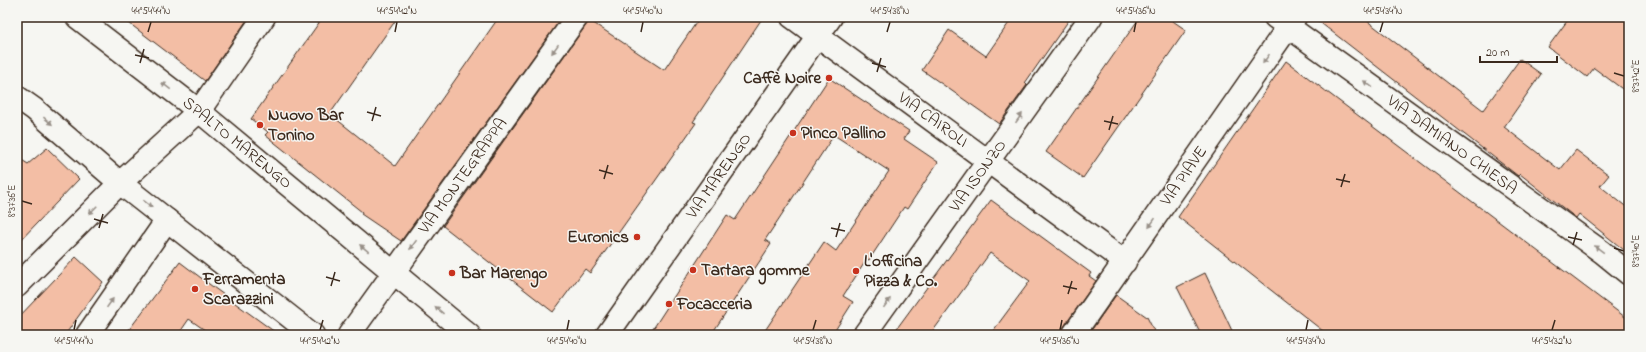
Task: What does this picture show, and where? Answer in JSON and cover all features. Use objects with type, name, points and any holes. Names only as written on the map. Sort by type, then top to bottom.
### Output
[{"type":"street","name":"SPALTO MARENGO","points":[[77,17],[199,112],[470,335]]},
{"type":"street","points":[[17,286],[120,183],[199,112],[264,17]]},
{"type":"street","name":"VIA MONTEGRAPPA","points":[[349,335],[577,17]]},
{"type":"street","name":"VIA CAIROLI","points":[[792,17],[1125,262]]},
{"type":"street","name":"VIA MARENGO","points":[[607,335],[831,17]]},
{"type":"street","name":"VIA ISONZO","points":[[864,335],[1091,17]]},
{"type":"street","name":"VIA PIAVE","points":[[1073,335],[1125,262],[1286,20]]},
{"type":"street","name":"VIA DAMIANO CHIESA","points":[[1286,20],[1602,252],[1629,274]]},
{"type":"street","points":[[17,97],[34,109],[120,183],[313,335]]},
{"type":"street","points":[[87,335],[167,220]]},
{"type":"building","points":[[121,17],[249,17],[205,81]]},
{"type":"building","points":[[323,17],[398,17],[330,114],[395,166],[499,17],[562,17],[401,241],[361,214],[362,212],[265,135],[268,132],[251,119]]},
{"type":"building","points":[[700,17],[763,17],[693,122],[696,123],[590,273],[585,269],[553,312],[443,226],[589,20],[664,70]]},
{"type":"building","points":[[1013,17],[1071,17],[1025,83],[1027,85],[999,124],[922,70],[949,30],[986,56]]},
{"type":"building","points":[[1140,17],[1167,17],[1186,30],[1083,178],[1046,152]]},
{"type":"building","points":[[1313,17],[1362,17],[1483,110],[1520,59],[1541,74],[1504,127],[1560,170],[1576,150],[1609,175],[1600,186],[1629,209],[1629,254],[1579,214],[1576,218],[1520,174],[1518,176]]},
{"type":"building","points":[[1570,17],[1629,17],[1629,94],[1594,68],[1587,77],[1548,47]]},
{"type":"building","points":[[1286,61],[1629,320],[1629,335],[1328,335],[1178,217]]},
{"type":"building","points":[[829,78],[909,131],[904,139],[938,162],[907,209],[904,207],[843,296],[853,302],[832,335],[762,335],[824,242],[836,251],[889,171],[834,135],[765,240],[771,244],[711,335],[649,335],[727,215],[735,220]]},
{"type":"building","points":[[47,148],[79,179],[17,244],[17,157],[28,164]]},
{"type":"building","points":[[991,200],[1091,273],[1089,276],[1096,281],[1063,328],[1061,335],[990,335],[1030,281],[990,253],[930,335],[892,335]]},
{"type":"building","points":[[76,257],[103,282],[65,335],[17,335],[17,319]]},
{"type":"building","points":[[180,262],[279,335],[212,335],[189,319],[178,335],[125,335]]},
{"type":"building","points":[[1205,273],[1234,335],[1201,335],[1177,287]]},
{"type":"building","points":[[1116,295],[1147,317],[1156,335],[1088,335]]},
{"type":"place","name":"Caffè Noire","points":[[829,78]]},
{"type":"place","name":"Nuovo Bar Tonino","points":[[260,125]]},
{"type":"place","name":"Pinco Pallino","points":[[793,133]]},
{"type":"place","name":"Euronics","points":[[637,237]]},
{"type":"place","name":"Tartara gomme","points":[[693,270]]},
{"type":"place","name":"L'officina Pizza & Co.","points":[[856,271]]},
{"type":"place","name":"Bar Marengo","points":[[452,273]]},
{"type":"place","name":"Ferramenta Scarazzini","points":[[195,289]]},
{"type":"place","name":"Focacceria","points":[[669,304]]}]
